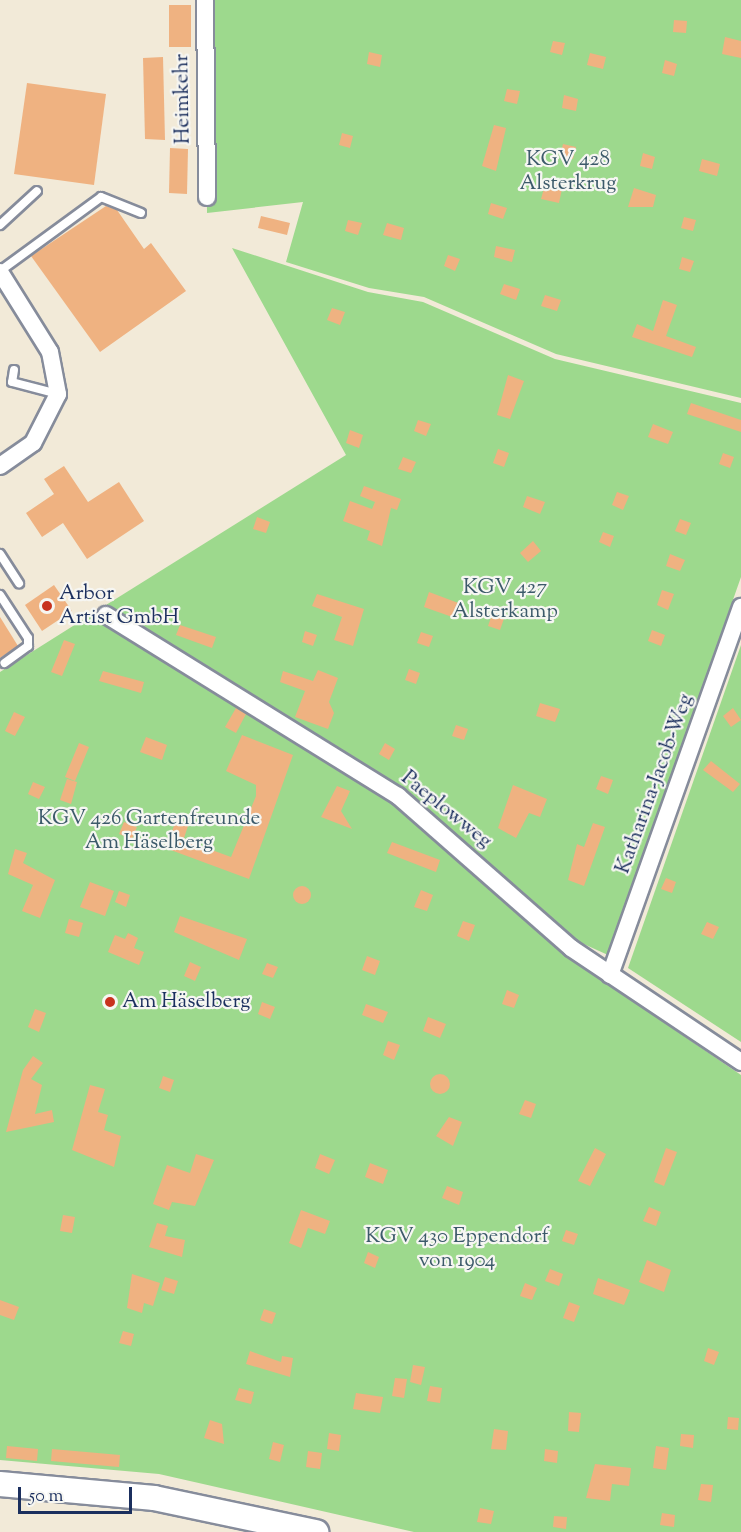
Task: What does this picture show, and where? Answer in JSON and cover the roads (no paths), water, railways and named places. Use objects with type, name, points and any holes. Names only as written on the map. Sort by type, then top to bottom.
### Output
[{"type":"street","name":"Heimkehr","points":[[205,0],[207,197]]},
{"type":"street","points":[[0,271],[51,352],[58,394],[33,442],[0,466]]},
{"type":"street","name":"Katharina-Jacob-Weg","points":[[610,975],[741,608]]},
{"type":"street","name":"Paeplowweg","points":[[106,615],[398,796],[571,948],[741,1062]]},
{"type":"street","points":[[0,1484],[154,1498],[316,1532]]},
{"type":"lane","points":[[0,225],[38,191]]},
{"type":"lane","points":[[0,271],[101,197],[141,213]]},
{"type":"lane","points":[[14,370],[12,382],[58,394]]},
{"type":"lane","points":[[0,554],[20,583]]},
{"type":"lane","points":[[0,595],[28,638],[28,646],[5,663]]},
{"type":"place","name":"Arbor Artist GmbH","points":[[47,606]]},
{"type":"place","name":"Am Häselberg","points":[[110,1002]]},
{"type":"park label","name":"KGV 428 Alsterkrug","points":[[568,172]]},
{"type":"park label","name":"KGV 427 Alsterkamp","points":[[505,600]]},
{"type":"park label","name":"KGV 426 Gartenfreunde Am Häselberg","points":[[149,831]]},
{"type":"park label","name":"KGV 430 Eppendorf von 1904","points":[[457,1249]]}]
